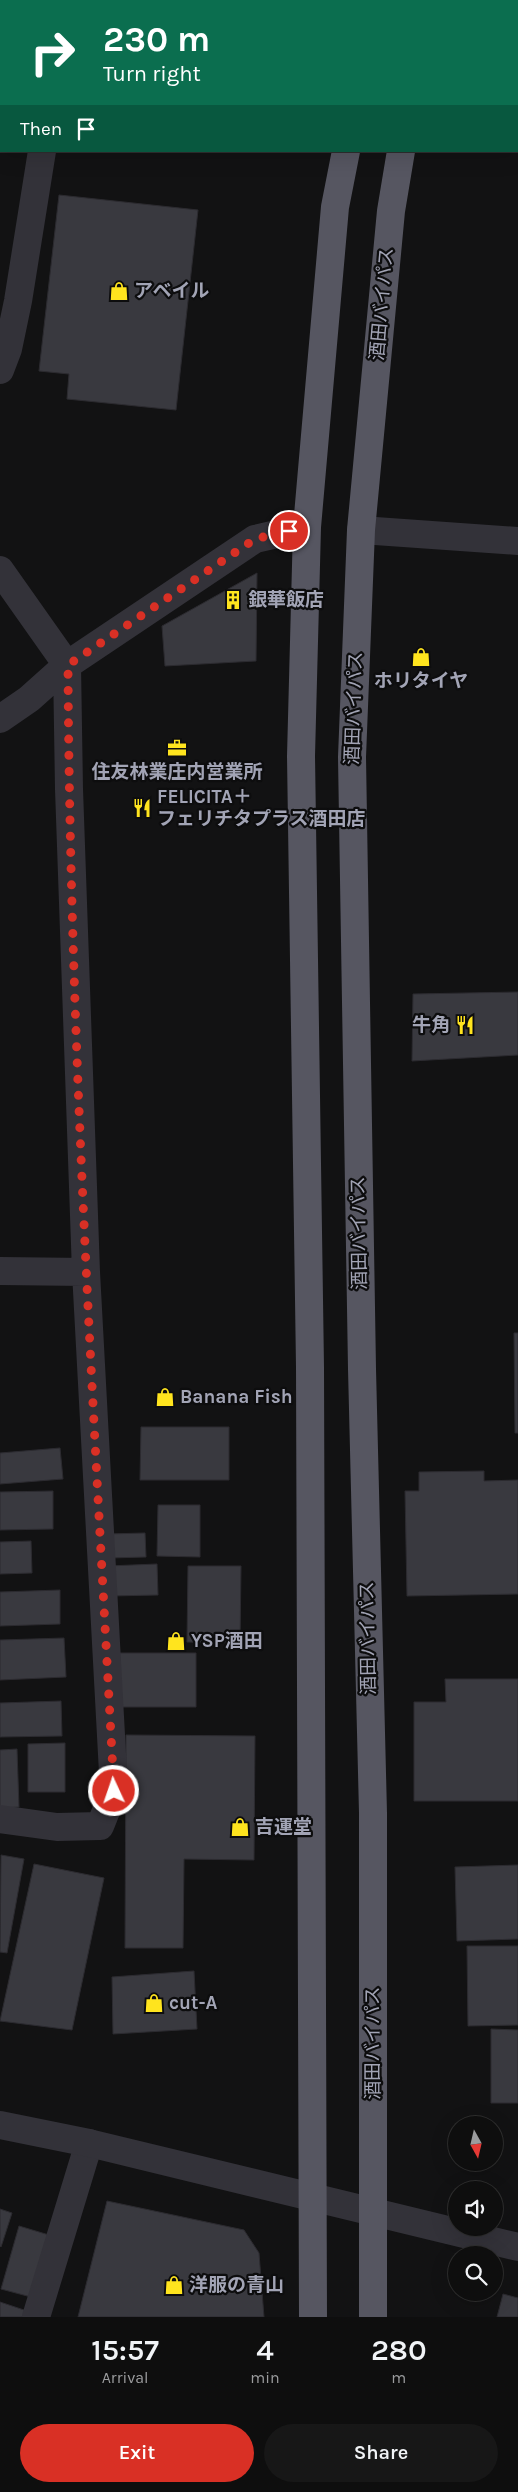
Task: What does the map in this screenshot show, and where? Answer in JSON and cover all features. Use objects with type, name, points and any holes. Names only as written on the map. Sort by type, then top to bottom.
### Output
[{"type":"highway","points":[[313,2317],[311,2196],[310,1367],[301,756],[306,527],[335,207],[346,152]]},
{"type":"highway","name":"酒田バイパス","points":[[373,2317],[373,1813],[362,1369],[352,757],[361,530],[391,211],[401,152]]},
{"type":"street","points":[[0,370],[8,349],[18,301],[42,152]]},
{"type":"street","points":[[0,719],[28,700],[68,665],[255,539],[306,527]]},
{"type":"street","points":[[361,530],[518,541]]},
{"type":"street","points":[[0,570],[68,665],[69,799],[86,1272],[114,1791],[100,1826],[57,1828],[0,1819]]},
{"type":"street","points":[[0,1271],[86,1272]]},
{"type":"street","points":[[0,2125],[89,2143],[518,2247]]},
{"type":"street","points":[[36,2317],[89,2143]]},
{"type":"building","name":"アベイル","points":[[59,195],[198,210],[176,410],[67,399],[69,374],[39,371]]},
{"type":"building","name":"銀華飯店","points":[[257,573],[256,661],[165,666],[162,626]]},
{"type":"building","name":"牛角","points":[[518,992],[518,1055],[412,1061],[413,994]]},
{"type":"building","points":[[514,1333],[518,1333],[518,1433],[515,1433]]},
{"type":"building","points":[[141,1427],[229,1427],[229,1480],[140,1480]]},
{"type":"building","points":[[60,1448],[63,1479],[0,1484],[0,1453]]},
{"type":"building","points":[[484,1471],[484,1481],[518,1480],[518,1594],[407,1596],[405,1491],[419,1491],[419,1472]]},
{"type":"building","points":[[53,1491],[53,1529],[0,1530],[0,1492]]},
{"type":"building","points":[[158,1505],[200,1505],[200,1557],[157,1556]]},
{"type":"building","points":[[145,1533],[146,1557],[108,1558],[107,1534]]},
{"type":"building","points":[[31,1541],[32,1573],[0,1574],[0,1542]]},
{"type":"building","points":[[157,1564],[158,1595],[109,1596],[108,1566]]},
{"type":"building","points":[[188,1566],[241,1566],[240,1643],[187,1642]]},
{"type":"building","points":[[60,1590],[60,1624],[0,1626],[0,1592]]},
{"type":"building","points":[[64,1638],[66,1677],[0,1680],[0,1640]]},
{"type":"building","points":[[119,1653],[196,1653],[196,1707],[119,1707]]},
{"type":"building","points":[[445,1679],[518,1679],[518,1801],[414,1801],[414,1702],[446,1702]]},
{"type":"building","points":[[61,1701],[62,1736],[0,1737],[0,1703]]},
{"type":"building","points":[[126,1735],[255,1736],[254,1860],[184,1859],[183,1948],[125,1948]]},
{"type":"building","points":[[65,1743],[65,1792],[28,1792],[28,1744]]},
{"type":"building","points":[[17,1749],[19,1807],[0,1808],[0,1750]]},
{"type":"building","points":[[1,1855],[24,1859],[7,1953],[0,1952]]},
{"type":"building","points":[[34,1864],[104,1878],[72,2030],[0,2021]]},
{"type":"building","points":[[518,1865],[518,1939],[457,1941],[455,1867]]},
{"type":"building","points":[[467,1946],[518,1946],[518,2025],[468,2026]]},
{"type":"building","name":"cut-A","points":[[194,1971],[197,2029],[113,2034],[112,1977]]},
{"type":"building","points":[[491,2029],[518,2030],[518,2103],[491,2103]]},
{"type":"building","name":"洋服の青山","points":[[107,2201],[244,2230],[259,2253],[264,2317],[78,2317]]},
{"type":"building","points":[[0,2209],[12,2213],[1,2247],[0,2246]]},
{"type":"building","points":[[19,2226],[49,2235],[31,2297],[1,2289]]},
{"type":"building","points":[[503,2294],[518,2298],[518,2317],[497,2317],[501,2301],[503,2301]]},
{"type":"building","points":[[0,2302],[27,2311],[24,2317],[0,2317]]},
{"type":"place","name":"アベイル","points":[[119,291]]},
{"type":"place","name":"銀華飯店","points":[[233,600]]},
{"type":"place","name":"ホリタイヤ","points":[[421,657]]},
{"type":"place","name":"住友林業庄内営業所","points":[[177,748]]},
{"type":"place","name":"FELICITA＋ フェリチタプラス酒田店","points":[[142,808]]},
{"type":"place","name":"牛角","points":[[465,1025]]},
{"type":"place","name":"Banana Fish","points":[[165,1397]]},
{"type":"place","name":"YSP酒田","points":[[176,1641]]},
{"type":"place","name":"吉運堂","points":[[240,1827]]},
{"type":"place","name":"cut-A","points":[[154,2003]]},
{"type":"place","name":"洋服の青山","points":[[174,2285]]},
{"type":"route","points":[[114,1791],[86,1272],[69,789],[68,665],[255,539],[289,531]]}]
